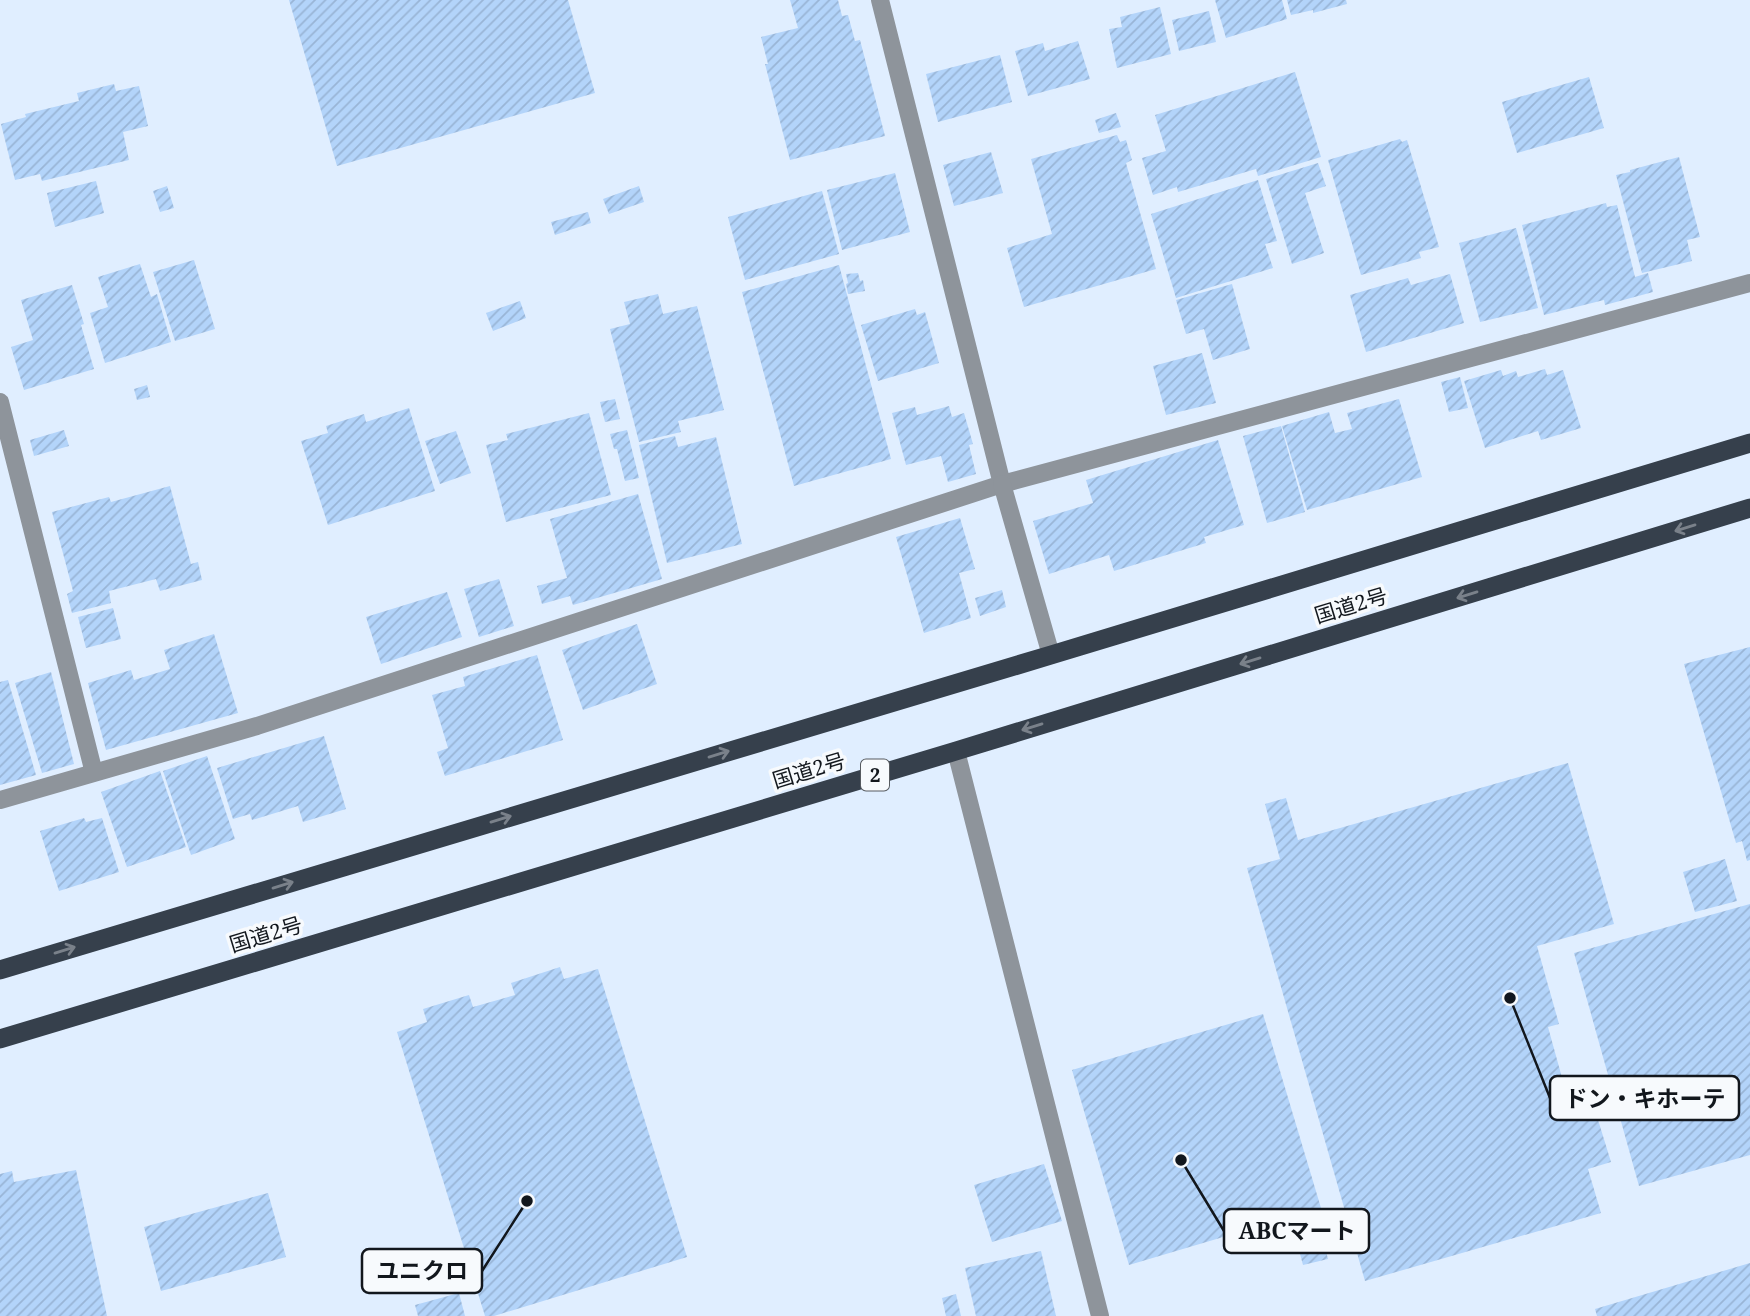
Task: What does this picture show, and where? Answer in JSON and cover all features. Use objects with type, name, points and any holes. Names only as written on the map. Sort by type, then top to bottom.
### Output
[{"type":"highway","name":"国道2号","points":[[0,970],[1750,443]]},
{"type":"highway","name":"国道2号","points":[[0,1039],[1750,508]]},
{"type":"street","points":[[880,0],[1002,484],[1051,654]]},
{"type":"street","points":[[0,800],[257,726],[1002,484],[1750,283]]},
{"type":"street","points":[[0,402],[94,773]]},
{"type":"street","points":[[956,751],[1100,1316]]},
{"type":"building","points":[[289,0],[568,0],[595,93],[337,166]]},
{"type":"building","points":[[790,0],[838,0],[842,16],[848,15],[855,41],[860,40],[885,136],[790,160],[765,64],[768,64],[761,37],[798,28]]},
{"type":"building","points":[[1215,0],[1282,0],[1287,19],[1226,38]]},
{"type":"building","points":[[1287,0],[1346,0],[1347,4],[1313,13],[1313,10],[1291,15]]},
{"type":"building","points":[[1160,7],[1171,54],[1117,68],[1109,29],[1122,27],[1120,17]]},
{"type":"building","points":[[1209,11],[1216,42],[1179,51],[1172,20]]},
{"type":"building","points":[[1078,41],[1090,79],[1028,96],[1015,51],[1043,43],[1045,51]]},
{"type":"building","points":[[1000,55],[1012,102],[938,122],[926,74]]},
{"type":"building","points":[[1295,72],[1321,157],[1258,176],[1256,169],[1178,192],[1177,187],[1153,195],[1142,158],[1166,151],[1155,115]]},
{"type":"building","points":[[1589,77],[1604,128],[1517,153],[1502,102]]},
{"type":"building","points":[[114,84],[116,91],[139,86],[148,126],[123,132],[129,160],[42,181],[40,174],[15,180],[1,124],[26,117],[25,114],[79,101],[77,93]]},
{"type":"building","points":[[1116,113],[1121,127],[1099,133],[1095,120]]},
{"type":"building","points":[[1117,135],[1120,142],[1126,140],[1132,160],[1126,163],[1156,269],[1024,307],[1007,248],[1052,234],[1031,159]]},
{"type":"building","points":[[1400,139],[1402,142],[1407,140],[1439,247],[1419,252],[1421,258],[1361,275],[1328,160]]},
{"type":"building","points":[[991,152],[1003,193],[954,206],[943,165]]},
{"type":"building","points":[[1679,157],[1700,237],[1687,240],[1692,261],[1642,273],[1616,175]]},
{"type":"building","points":[[1318,163],[1326,186],[1305,193],[1324,253],[1292,264],[1266,179]]},
{"type":"building","points":[[895,173],[910,232],[842,250],[827,190]]},
{"type":"building","points":[[1258,180],[1277,241],[1265,244],[1273,268],[1176,298],[1151,214]]},
{"type":"building","points":[[96,181],[104,213],[55,227],[47,193]]},
{"type":"building","points":[[167,186],[174,208],[160,212],[153,191]]},
{"type":"building","points":[[639,186],[644,202],[609,214],[603,199]]},
{"type":"building","points":[[822,191],[839,254],[745,280],[728,217]]},
{"type":"building","points":[[1606,203],[1607,207],[1617,205],[1635,277],[1648,273],[1653,292],[1605,305],[1604,300],[1544,315],[1522,225]]},
{"type":"building","points":[[588,212],[591,223],[555,235],[551,222]]},
{"type":"building","points":[[1516,228],[1538,308],[1480,322],[1459,243]]},
{"type":"building","points":[[194,260],[215,329],[175,341],[153,272]]},
{"type":"building","points":[[140,264],[151,297],[157,294],[171,342],[105,363],[90,313],[108,307],[98,277]]},
{"type":"building","points":[[839,265],[891,459],[794,486],[742,292]]},
{"type":"building","points":[[858,273],[860,281],[863,280],[865,291],[848,294],[846,274]]},
{"type":"building","points":[[1450,274],[1464,323],[1366,352],[1350,295],[1408,278],[1411,285]]},
{"type":"building","points":[[1232,284],[1250,349],[1213,360],[1204,329],[1186,334],[1176,300]]},
{"type":"building","points":[[72,285],[94,369],[24,390],[11,347],[33,340],[21,300]]},
{"type":"building","points":[[658,294],[663,314],[697,306],[724,410],[678,421],[681,432],[639,442],[610,329],[630,324],[624,302]]},
{"type":"building","points":[[520,301],[526,318],[493,331],[486,313]]},
{"type":"building","points":[[915,309],[917,315],[925,312],[939,363],[878,381],[861,325]]},
{"type":"building","points":[[1202,353],[1216,403],[1166,415],[1153,366]]},
{"type":"building","points":[[1545,369],[1547,375],[1563,370],[1581,428],[1541,440],[1538,431],[1485,448],[1464,381],[1501,370],[1503,376],[1516,371],[1518,377]]},
{"type":"building","points":[[1460,377],[1468,408],[1449,412],[1441,382]]},
{"type":"building","points":[[147,385],[150,397],[137,400],[134,389]]},
{"type":"building","points":[[615,399],[620,419],[605,422],[600,402]]},
{"type":"building","points":[[1399,399],[1422,477],[1307,510],[1282,426],[1329,412],[1335,433],[1352,429],[1347,413]]},
{"type":"building","points":[[949,406],[952,417],[964,413],[973,444],[969,445],[976,474],[948,482],[941,456],[906,465],[892,413],[915,407],[917,415]]},
{"type":"building","points":[[409,408],[435,491],[328,525],[301,441],[328,433],[326,426],[364,414],[366,422]]},
{"type":"building","points":[[589,413],[611,495],[506,522],[486,445],[508,440],[506,434]]},
{"type":"building","points":[[1281,426],[1305,512],[1267,523],[1243,436]]},
{"type":"building","points":[[64,430],[69,446],[34,456],[30,440]]},
{"type":"building","points":[[627,430],[639,478],[625,481],[617,449],[614,449],[610,434]]},
{"type":"building","points":[[456,431],[471,473],[440,484],[425,441]]},
{"type":"building","points":[[675,436],[678,447],[716,437],[742,544],[667,563],[639,445]]},
{"type":"building","points":[[1218,440],[1244,525],[1204,537],[1206,543],[1114,571],[1109,555],[1049,574],[1033,521],[1093,503],[1086,480]]},
{"type":"building","points":[[170,486],[191,564],[198,562],[202,580],[160,591],[156,579],[109,591],[111,603],[72,613],[67,594],[73,591],[52,512],[109,497],[111,502]]},
{"type":"building","points":[[638,494],[662,579],[573,605],[570,596],[542,604],[537,586],[567,578],[550,519]]},
{"type":"building","points":[[960,518],[975,569],[959,573],[971,618],[924,633],[896,537]]},
{"type":"building","points":[[499,579],[514,626],[479,637],[464,589]]},
{"type":"building","points":[[1002,590],[1006,607],[980,616],[975,598]]},
{"type":"building","points":[[447,592],[462,637],[381,664],[366,617]]},
{"type":"building","points":[[113,608],[121,639],[86,648],[78,617]]},
{"type":"building","points":[[637,624],[657,684],[583,710],[562,650]]},
{"type":"building","points":[[214,634],[238,713],[106,750],[88,683],[131,670],[134,680],[170,669],[164,650]]},
{"type":"building","points":[[1750,647],[1750,860],[1747,861],[1742,841],[1736,843],[1684,664]]},
{"type":"building","points":[[537,655],[563,740],[445,776],[437,752],[448,748],[432,695],[465,686],[463,677]]},
{"type":"building","points":[[51,672],[74,764],[42,773],[15,683]]},
{"type":"building","points":[[8,680],[36,775],[0,785],[0,682]]},
{"type":"building","points":[[324,736],[346,809],[303,822],[298,806],[252,820],[250,814],[233,819],[217,768]]},
{"type":"building","points":[[207,756],[235,839],[191,855],[163,771]]},
{"type":"building","points":[[1568,763],[1614,924],[1537,946],[1559,1024],[1548,1027],[1569,1103],[1591,1097],[1611,1162],[1588,1169],[1601,1213],[1365,1281],[1247,868],[1280,859],[1265,804],[1286,798],[1298,840]]},
{"type":"building","points":[[160,771],[186,847],[127,867],[101,792]]},
{"type":"building","points":[[84,818],[86,822],[102,818],[119,872],[59,891],[40,831]]},
{"type":"building","points":[[1725,859],[1737,901],[1695,912],[1683,872]]},
{"type":"building","points":[[1750,904],[1750,1155],[1639,1186],[1574,953]]},
{"type":"building","points":[[560,967],[564,979],[598,969],[687,1257],[494,1316],[485,1316],[397,1032],[427,1022],[423,1009],[469,995],[473,1007],[515,995],[511,983]]},
{"type":"building","points":[[1263,1014],[1321,1208],[1129,1265],[1072,1070]]},
{"type":"building","points":[[1044,1164],[1062,1221],[992,1242],[974,1185]]},
{"type":"building","points":[[76,1170],[107,1316],[0,1316],[0,1174],[12,1171],[14,1182]]},
{"type":"building","points":[[268,1193],[286,1257],[161,1291],[144,1227]]},
{"type":"building","points":[[1318,1220],[1328,1259],[1303,1265],[1293,1228]]},
{"type":"building","points":[[1041,1251],[1056,1316],[976,1316],[965,1268]]},
{"type":"building","points":[[1750,1263],[1750,1316],[1597,1316],[1595,1309]]},
{"type":"building","points":[[459,1293],[465,1316],[418,1316],[415,1305]]},
{"type":"building","points":[[956,1294],[961,1316],[946,1316],[942,1298]]},
{"type":"place","name":"ドン・キホーテ","points":[[1510,998]]},
{"type":"place","name":"ABCマート","points":[[1181,1160]]},
{"type":"place","name":"ユニクロ","points":[[527,1201]]}]
